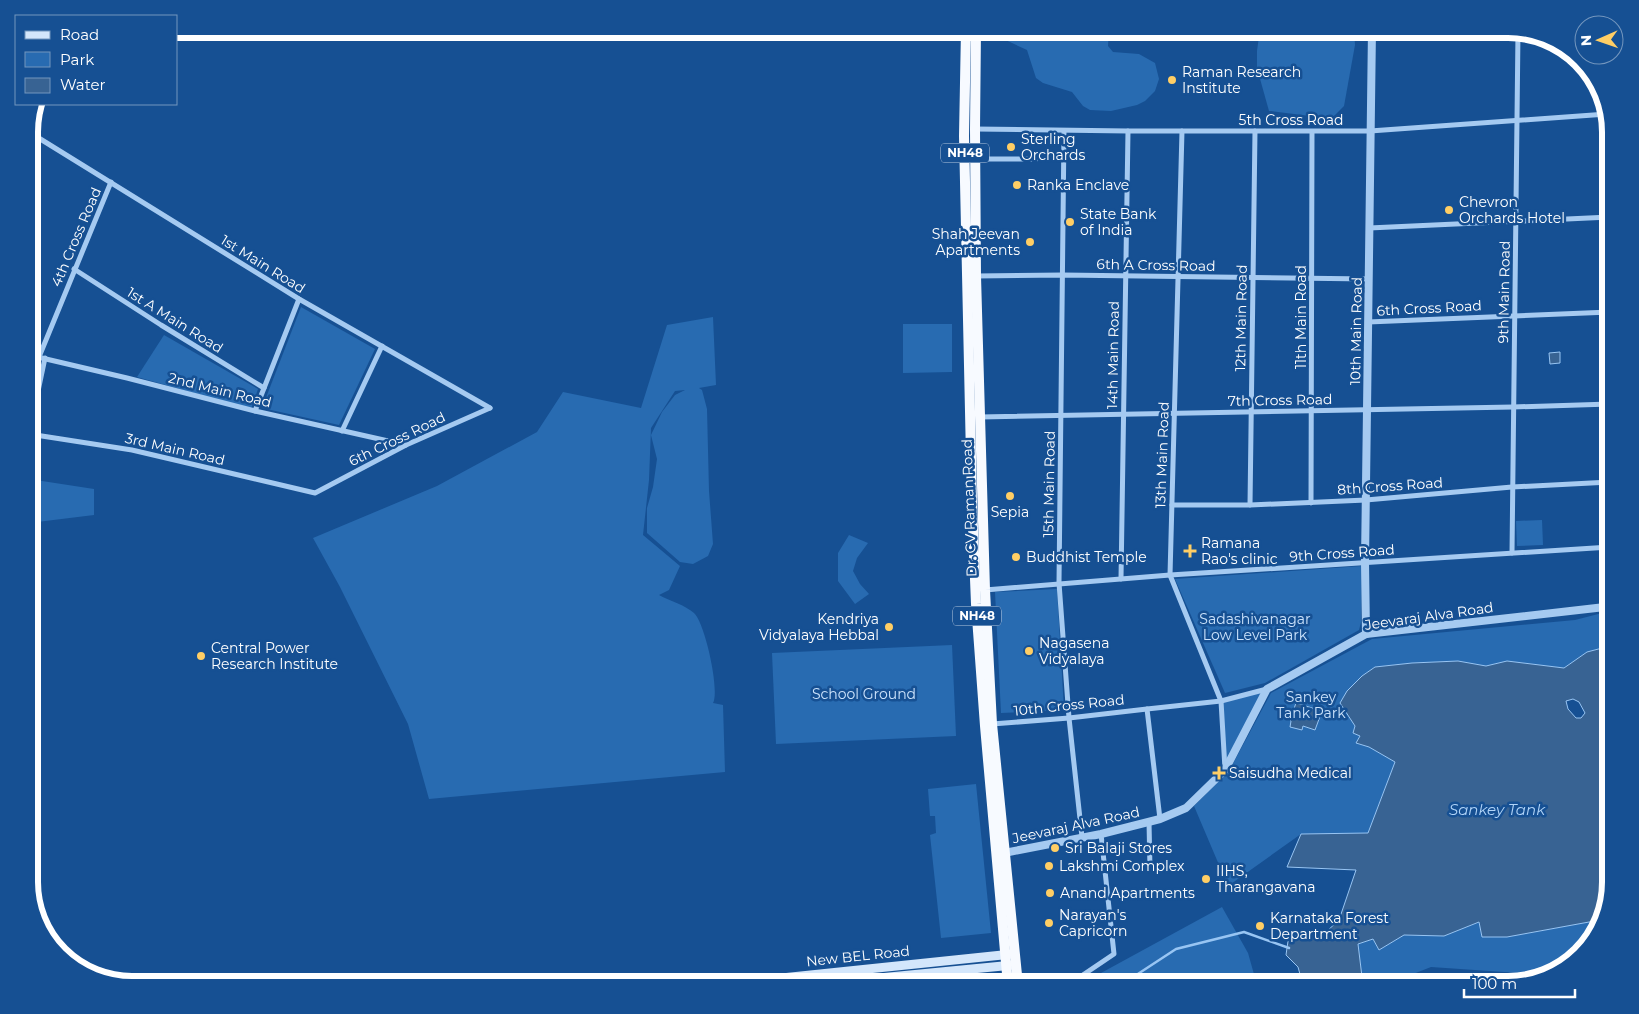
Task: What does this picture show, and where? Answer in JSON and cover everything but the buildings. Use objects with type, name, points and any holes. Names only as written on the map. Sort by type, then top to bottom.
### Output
[{"type":"highway","name":"Dr. CV Raman Road","points":[[966,38],[964,136],[973,530],[984,726],[1010,954],[1009,976]]},
{"type":"highway","name":"Dr. CV Raman Road","points":[[976,38],[976,276],[985,590],[992,724],[1009,852],[1010,954]]},
{"type":"highway","name":"Dr. CV Raman Road","points":[[1011,965],[1015,976]]},
{"type":"main road","name":"New BEL Road","points":[[800,976],[1010,954]]},
{"type":"main road","name":"New BEL Road","points":[[899,976],[1011,965]]},
{"type":"street","name":"10th Main Road","points":[[1366,634],[1365,562],[1372,38]]},
{"type":"street","name":"9th Main Road","points":[[1512,553],[1518,38]]},
{"type":"street","name":"5th Cross Road","points":[[975,129],[1064,131],[1370,131],[1600,114]]},
{"type":"street","name":"15th Main Road","points":[[1064,131],[1060,583],[1069,718],[1082,837]]},
{"type":"street","name":"14th Main Road","points":[[1121,579],[1128,131]]},
{"type":"street","name":"13th Main Road","points":[[1182,131],[1170,575],[1220,701],[1225,770]]},
{"type":"street","name":"12th Main Road","points":[[1250,505],[1255,131]]},
{"type":"street","name":"11th Main Road","points":[[1311,503],[1312,132]]},
{"type":"street","name":"1st Main Road","points":[[38,137],[299,300],[490,408]]},
{"type":"street","points":[[975,158],[1036,158]]},
{"type":"street","name":"4th Cross Road","points":[[38,381],[42,357],[74,269],[111,182]]},
{"type":"street","points":[[1369,228],[1601,217]]},
{"type":"street","name":"1st A Main Road","points":[[74,269],[264,388]]},
{"type":"street","name":"6th A Cross Road","points":[[976,276],[1063,275],[1369,279]]},
{"type":"street","points":[[255,411],[299,300]]},
{"type":"street","name":"6th Cross Road","points":[[1368,322],[1601,312]]},
{"type":"street","points":[[342,430],[382,346]]},
{"type":"street","name":"2nd Main Road","points":[[38,356],[255,411],[406,445]]},
{"type":"street","name":"7th Cross Road","points":[[980,417],[1513,408],[1601,404]]},
{"type":"street","name":"6th Cross Road","points":[[316,493],[406,445],[490,408]]},
{"type":"street","name":"3rd Main Road","points":[[38,435],[132,450],[316,493]]},
{"type":"street","name":"8th Cross Road","points":[[1172,506],[1366,500],[1512,487],[1601,482]]},
{"type":"street","name":"9th Cross Road","points":[[985,590],[1170,575],[1601,548]]},
{"type":"street","name":"Jeevaraj Alva Road","points":[[1009,852],[1101,834],[1160,819],[1186,808],[1225,770],[1267,689],[1366,634],[1601,608]]},
{"type":"street","name":"10th Cross Road","points":[[992,724],[1069,718],[1220,701],[1267,689]]},
{"type":"street","points":[[1148,709],[1160,819]]},
{"type":"street","points":[[1149,822],[1150,870]]},
{"type":"street","points":[[1081,976],[1114,954],[1101,834]]},
{"type":"green space","points":[[1001,38],[1108,38],[1108,46],[1113,52],[1139,54],[1155,63],[1159,79],[1155,91],[1145,101],[1137,105],[1111,111],[1090,110],[1083,106],[1072,92],[1043,83],[1036,78],[1027,50]]},
{"type":"green space","points":[[1259,38],[1355,38],[1355,45],[1344,106],[1334,116],[1326,118],[1269,111],[1257,68]]},
{"type":"green space","points":[[301,307],[375,349],[339,425],[262,408]]},
{"type":"green space","points":[[713,317],[716,385],[699,388],[702,390],[707,409],[709,491],[713,544],[708,556],[693,564],[680,562],[647,533],[647,508],[653,487],[657,459],[651,435],[662,412],[675,395],[685,390],[675,391],[651,428],[649,480],[643,535],[680,566],[669,590],[659,595],[682,605],[694,613],[703,630],[715,685],[713,703],[723,705],[725,772],[429,799],[408,724],[340,587],[313,538],[437,486],[537,432],[563,392],[641,408],[667,325]]},
{"type":"green space","points":[[903,324],[952,324],[952,372],[903,373]]},
{"type":"green space","points":[[164,335],[258,389],[251,409],[137,377]]},
{"type":"green space","points":[[38,480],[94,489],[94,515],[38,522]]},
{"type":"green space","points":[[1542,520],[1543,545],[1517,546],[1516,521]]},
{"type":"green space","points":[[849,535],[868,543],[857,558],[853,571],[860,584],[869,594],[855,604],[838,581],[838,553]]},
{"type":"green space","name":"Sadashivanagar Low Level Park","points":[[1362,566],[1361,622],[1359,630],[1265,683],[1225,693],[1175,579]]},
{"type":"green space","name":"Nagasena Vidyalaya","points":[[1057,589],[1064,710],[1001,713],[995,592]]},
{"type":"green space","name":"Sankey Tank Park","points":[[1601,613],[1601,648],[1587,652],[1564,668],[1507,661],[1486,666],[1458,661],[1375,667],[1362,676],[1347,714],[1360,736],[1356,743],[1369,747],[1395,762],[1368,833],[1301,834],[1228,886],[1194,806],[1229,771],[1271,693],[1372,639],[1575,620]]},
{"type":"green space","name":"School Ground","points":[[952,645],[956,736],[776,744],[772,653]]},
{"type":"green space","points":[[1267,689],[1225,770],[1221,701]]},
{"type":"green space","points":[[976,784],[991,933],[941,938],[930,835],[936,833],[935,816],[930,816],[928,789]]},
{"type":"green space","points":[[1222,907],[1248,953],[1254,976],[1096,976]]},
{"type":"green space","points":[[1593,921],[1582,940],[1565,957],[1555,964],[1529,974],[1431,967],[1408,976],[1362,976],[1358,944],[1373,939],[1379,950],[1404,935],[1444,936],[1480,922],[1482,937],[1507,937]]},
{"type":"water","points":[[1560,352],[1560,363],[1550,364],[1549,353]]},
{"type":"water","name":"Sankey Tank","points":[[1601,648],[1601,895],[1593,921],[1507,937],[1482,937],[1479,922],[1444,936],[1404,935],[1379,950],[1373,939],[1358,944],[1362,976],[1300,976],[1298,967],[1286,955],[1288,941],[1299,933],[1326,932],[1339,920],[1356,870],[1287,867],[1301,834],[1368,833],[1395,762],[1369,747],[1356,743],[1360,736],[1353,733],[1355,726],[1340,703],[1347,691],[1362,676],[1375,667],[1412,663],[1458,661],[1486,666],[1507,661],[1564,668],[1587,652]],"holes":[[[1573,699],[1579,702],[1585,713],[1581,718],[1576,718],[1568,709],[1566,701]]]},
{"type":"water","points":[[1296,703],[1322,711],[1315,730],[1303,726],[1302,730],[1290,727],[1290,720]]},
{"type":"waterway","points":[[1135,976],[1176,949],[1244,932],[1289,948]]},
{"type":"place","name":"Raman Research Institute","points":[[1172,80]]},
{"type":"place","name":"Sterling Orchards","points":[[1011,147]]},
{"type":"place","name":"Ranka Enclave","points":[[1017,185]]},
{"type":"place","name":"Chevron Orchards Hotel","points":[[1449,210]]},
{"type":"place","name":"State Bank of India","points":[[1070,222]]},
{"type":"place","name":"Shah Jeevan Apartments","points":[[1030,242]]},
{"type":"place","name":"Sepia","points":[[1010,496]]},
{"type":"place","name":"Ramana Rao's clinic","points":[[1190,551]]},
{"type":"place","name":"Buddhist Temple","points":[[1016,557]]},
{"type":"place","name":"Kendriya Vidyalaya Hebbal","points":[[889,627]]},
{"type":"place","name":"Nagasena Vidyalaya","points":[[1029,651]]},
{"type":"place","name":"Central Power Research Institute","points":[[201,656]]},
{"type":"place","name":"Saisudha Medical","points":[[1219,773]]},
{"type":"place","name":"Sri Balaji Stores","points":[[1055,848]]},
{"type":"place","name":"Lakshmi Complex","points":[[1049,866]]},
{"type":"place","name":"IIHS, Tharangavana","points":[[1206,879]]},
{"type":"place","name":"Anand Apartments","points":[[1050,893]]},
{"type":"place","name":"Narayan's Capricorn","points":[[1049,923]]},
{"type":"place","name":"Karnataka Forest Department","points":[[1260,926]]}]
